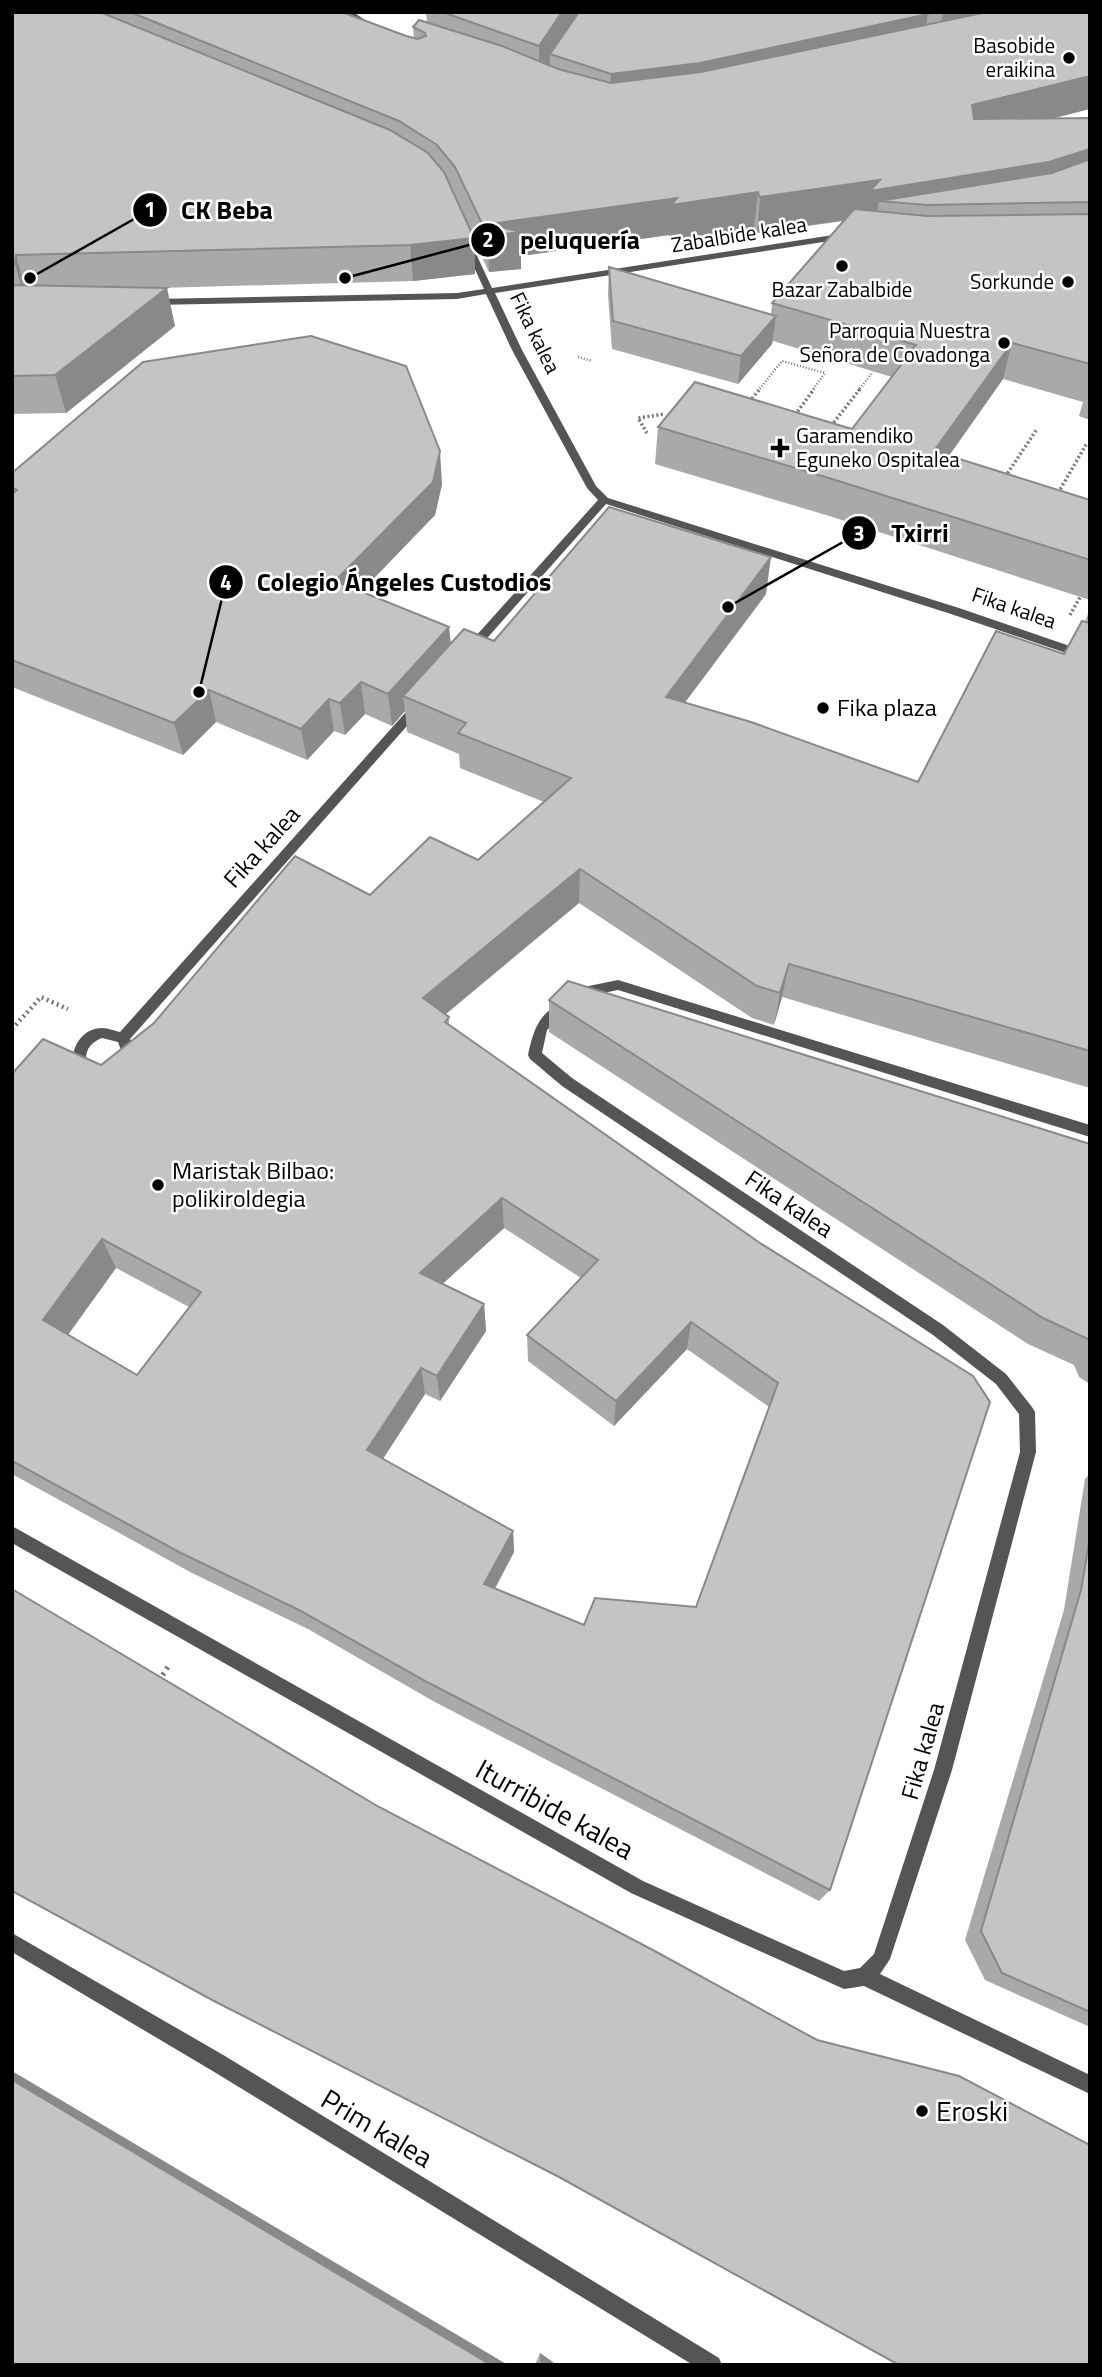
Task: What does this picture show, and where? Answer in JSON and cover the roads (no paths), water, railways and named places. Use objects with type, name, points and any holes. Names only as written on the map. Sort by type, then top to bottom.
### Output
[{"type":"street","points":[[347,12],[376,29]]},
{"type":"street","name":"Fika kalea","points":[[461,229],[517,350],[592,488],[604,500],[955,611],[1090,657]]},
{"type":"street","name":"Zabalbide kalea","points":[[147,302],[457,296],[834,238],[858,238]]},
{"type":"street","points":[[461,660],[604,500]]},
{"type":"street","name":"Fika kalea","points":[[123,1038],[423,701]]},
{"type":"street","name":"Fika kalea","points":[[865,1977],[881,1959],[943,1770],[1028,1452],[1027,1412],[1001,1379],[938,1330],[566,1082],[535,1055],[541,1028],[576,993],[618,985],[1090,1131]]},
{"type":"street","name":"Iturribide kalea","points":[[12,1534],[637,1887],[844,1980],[865,1977],[1090,2085]]},
{"type":"street","name":"Prim kalea","points":[[12,1941],[218,2063],[712,2365]]},
{"type":"place","name":"Basobide eraikina","points":[[1069,58]]},
{"type":"place","name":"Bazar Zabalbide","points":[[842,266]]},
{"type":"place","name":"CK Beba","points":[[30,278]]},
{"type":"place","name":"peluquería","points":[[345,278]]},
{"type":"place","name":"Sorkunde","points":[[1068,282]]},
{"type":"place","name":"Parroquia Nuestra Señora de Covadonga","points":[[1004,343]]},
{"type":"place","name":"Garamendiko Eguneko Ospitalea","points":[[780,448]]},
{"type":"place","name":"Txirri","points":[[728,607]]},
{"type":"place","name":"Colegio Ángeles Custodios","points":[[199,692]]},
{"type":"place","name":"Fika plaza","points":[[823,708]]},
{"type":"place","name":"Maristak Bilbao: polikiroldegia","points":[[158,1185]]},
{"type":"place","name":"Eroski","points":[[922,2111]]}]
